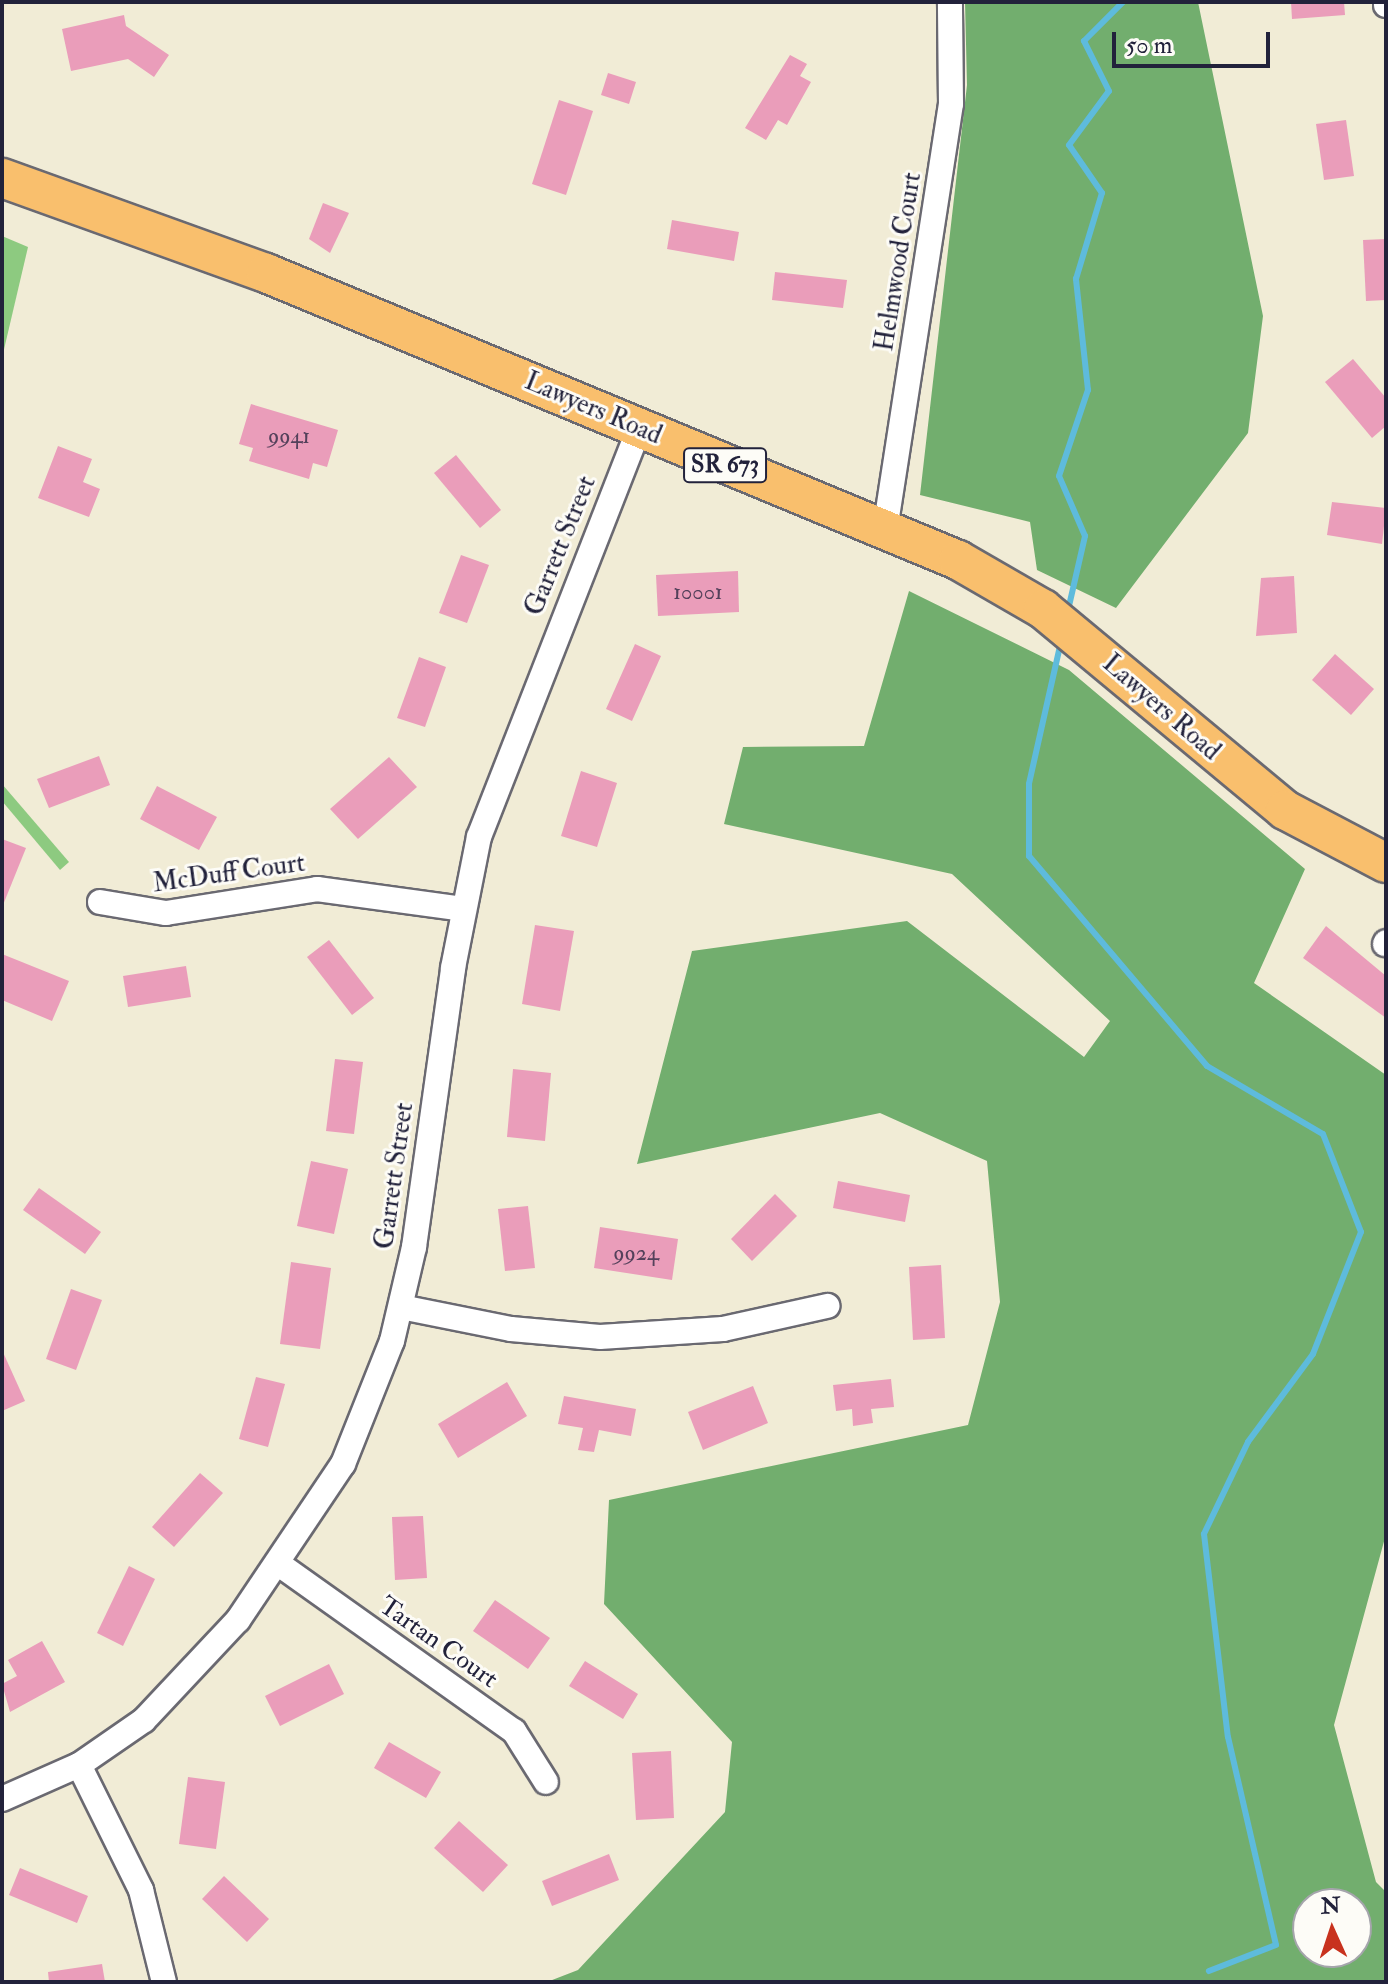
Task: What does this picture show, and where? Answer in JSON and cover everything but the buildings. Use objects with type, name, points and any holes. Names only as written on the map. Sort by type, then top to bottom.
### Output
[{"type":"main road","name":"Lawyers Road","points":[[2,178],[266,273],[958,560],[1043,609],[1253,787],[1386,863]]},
{"type":"street","name":"Helmwood Court","points":[[885,530],[951,104],[950,2]]},
{"type":"street","name":"Garrett Street","points":[[2,1799],[79,1765],[144,1720],[280,1565],[343,1464],[401,1307],[463,909],[501,769],[639,429]]},
{"type":"street","name":"McDuff Court","points":[[100,902],[166,913],[317,889],[463,909]]},
{"type":"street","points":[[401,1307],[511,1329],[600,1337],[723,1329],[827,1306]]},
{"type":"street","name":"Tartan Court","points":[[280,1565],[514,1731],[546,1782]]},
{"type":"street","points":[[79,1765],[141,1890],[164,1982]]},
{"type":"green space","points":[[965,2],[1198,2],[1263,316],[1248,433],[1116,608],[1037,570],[1030,522],[920,495],[967,85]]},
{"type":"green space","points":[[2,236],[28,247],[2,358]]},
{"type":"green space","points":[[909,591],[1069,670],[1305,869],[1254,983],[1386,1075],[1386,1534],[1334,1725],[1376,1882],[1386,1892],[1386,1982],[547,1982],[578,1970],[725,1812],[732,1742],[604,1604],[609,1500],[968,1425],[1000,1302],[987,1161],[880,1113],[637,1164],[692,951],[907,921],[1084,1057],[1110,1021],[952,874],[724,824],[743,747],[864,746]]},
{"type":"green space","points":[[2,784],[69,862],[60,870],[2,801]]},
{"type":"waterway","points":[[1069,606],[1085,536],[1059,476],[1088,390],[1076,279],[1102,193],[1069,145],[1109,91],[1084,41],[1123,2]]},
{"type":"waterway","points":[[1060,646],[1029,784],[1029,856],[1207,1066],[1323,1134],[1361,1232],[1313,1354],[1248,1442],[1204,1534],[1228,1737],[1276,1945],[1209,1971]]}]
